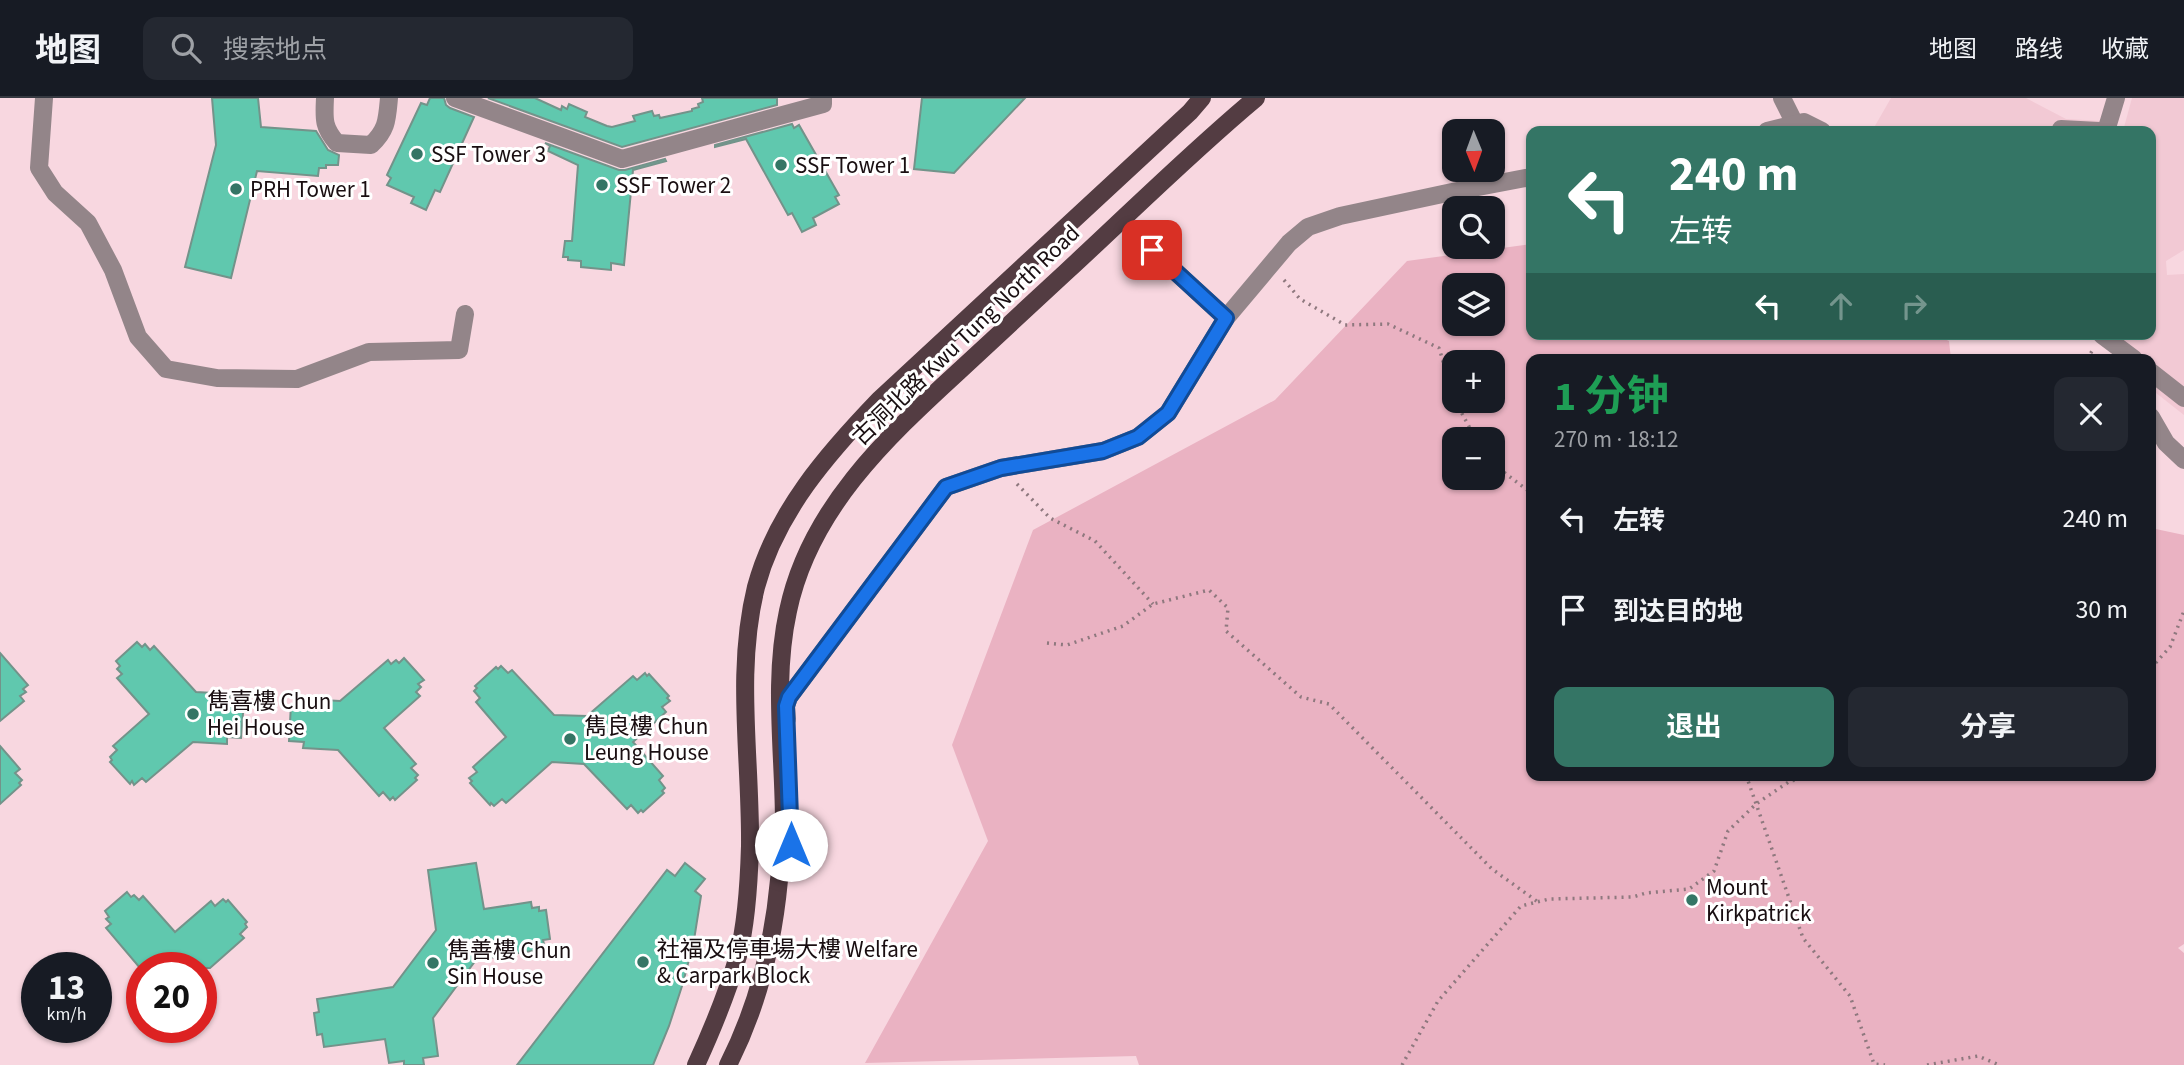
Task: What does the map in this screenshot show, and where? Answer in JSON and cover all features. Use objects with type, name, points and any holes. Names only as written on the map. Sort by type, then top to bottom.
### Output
[{"type":"main road","name":"古洞北路 Kwu Tung North Road","points":[[696,1065],[717,1020],[738,954],[748,887],[750,846],[744,705],[749,626],[757,586],[770,548],[788,513],[813,473],[880,399],[1202,98]]},
{"type":"main road","name":"古洞北路 Kwu Tung North Road","points":[[727,1065],[745,1032],[766,969],[776,915],[784,835],[780,703],[782,653],[787,612],[816,533],[857,473],[907,419],[1256,98]]},
{"type":"lane","points":[[44,98],[39,168],[55,193],[88,223],[113,270],[138,337],[166,369],[217,379],[297,379],[369,352],[459,350],[465,314]]},
{"type":"lane","points":[[325,98],[326,131],[337,144],[358,146],[371,145],[382,134],[389,98]]},
{"type":"lane","points":[[455,98],[622,159],[823,104],[824,98]]},
{"type":"lane","points":[[1782,98],[1795,124]]},
{"type":"lane","points":[[2108,126],[2116,98]]},
{"type":"lane","points":[[1787,126],[1804,122],[1812,126]]},
{"type":"lane","points":[[737,1065],[757,1015],[775,944],[790,858],[792,816],[786,706],[789,697],[946,487],[1001,468],[1103,451],[1138,437],[1168,413],[1226,318],[1289,243],[1308,227],[1340,216],[1526,178]]},
{"type":"lane","points":[[1152,250],[1226,318]]},
{"type":"lane","points":[[2110,340],[2128,354]]},
{"type":"lane","points":[[2156,376],[2184,398]]},
{"type":"lane","points":[[2156,426],[2166,443],[2184,460]]},
{"type":"path","points":[[1271,265],[1300,299],[1345,325],[1388,324],[1438,348],[1442,360]]},
{"type":"path","points":[[1001,468],[1050,518],[1095,541],[1153,604]]},
{"type":"path","points":[[1505,473],[1526,490]]},
{"type":"path","points":[[1047,643],[1067,645],[1123,626],[1153,604],[1209,590],[1228,608],[1226,631],[1301,698],[1329,704],[1492,869],[1538,901]]},
{"type":"path","points":[[2156,662],[2170,647],[2184,611]]},
{"type":"path","points":[[1748,781],[1803,938],[1850,996],[1874,1063],[1885,1065]]},
{"type":"path","points":[[1402,1065],[1438,1001],[1521,906],[1549,898],[1633,897],[1646,892],[1689,889],[1714,871],[1728,831],[1756,804],[1790,781]]},
{"type":"path","points":[[1927,1065],[1978,1056],[1999,1065]]},
{"type":"shaded area","points":[[1891,98],[2026,98],[2066,119],[2104,121],[2102,126],[1875,126]]},
{"type":"shaded area","points":[[2132,98],[2184,98],[2184,250],[2166,261],[2167,275],[2184,274],[2184,415],[2156,393],[2156,354],[2127,354],[2121,340],[2156,340],[2156,126],[2124,126]]},
{"type":"shaded area","points":[[1526,245],[1526,340],[1949,341],[1950,354],[1526,354],[1526,781],[2156,781],[2156,529],[2184,535],[2184,944],[2178,948],[2184,953],[2184,1065],[1139,1065],[1136,1056],[865,1063],[988,841],[952,745],[1033,530],[1275,400],[1407,261],[1442,256],[1442,259],[1505,259],[1505,248]]},
{"type":"building","name":"PRH Tower 1","points":[[212,98],[258,98],[261,127],[316,131],[328,150],[339,155],[338,165],[319,168],[318,176],[257,171],[231,278],[185,267],[216,145]]},
{"type":"building","name":"SSF Tower 3","points":[[430,98],[444,98],[450,108],[474,117],[440,192],[435,190],[426,210],[411,203],[414,197],[387,185],[391,178],[387,175],[421,103],[427,105]]},
{"type":"building","points":[[488,98],[535,98],[561,110],[562,106],[567,109],[569,104],[587,112],[585,117],[612,127],[635,121],[633,116],[652,111],[654,116],[659,115],[660,118],[692,111],[703,102],[702,98],[777,98],[777,105],[622,147]]},
{"type":"building","points":[[922,98],[1025,98],[954,173],[914,169]]},
{"type":"building","points":[[792,124],[794,128],[799,125],[839,195],[835,197],[839,204],[813,218],[816,225],[802,232],[792,213],[788,215],[746,139],[715,147]]},
{"type":"building","points":[[545,143],[619,170],[665,159],[666,161],[633,170],[624,265],[611,263],[611,270],[581,267],[581,261],[563,257],[565,241],[572,241],[578,165],[548,151],[550,146]]},
{"type":"building","name":"雋喜樓 Chun Hei House","points":[[137,642],[142,647],[145,644],[150,650],[154,646],[196,692],[230,694],[229,701],[244,701],[241,738],[227,737],[227,744],[193,742],[146,782],[142,778],[134,785],[110,762],[110,757],[117,750],[113,746],[149,714],[117,678],[122,674],[117,669],[120,666],[116,661]]},
{"type":"building","points":[[0,653],[28,685],[23,689],[26,692],[20,696],[24,701],[0,721]]},
{"type":"building","points":[[404,658],[424,680],[418,684],[421,687],[416,692],[420,696],[384,728],[416,764],[411,768],[418,775],[415,778],[417,780],[395,800],[393,797],[390,800],[383,792],[379,796],[338,750],[303,748],[304,742],[289,741],[291,704],[306,705],[306,699],[340,701],[388,660],[391,664],[396,660],[399,663]]},
{"type":"building","name":"雋良樓 Chun Leung House","points":[[501,666],[508,673],[512,670],[554,715],[587,716],[633,676],[637,680],[645,673],[647,676],[649,674],[669,696],[667,698],[670,701],[662,707],[666,712],[633,742],[663,776],[659,780],[665,788],[662,791],[664,793],[643,812],[641,810],[638,813],[631,805],[627,809],[584,764],[552,762],[506,803],[502,799],[494,806],[491,803],[490,805],[470,783],[472,781],[469,778],[477,772],[473,767],[506,737],[476,702],[480,698],[474,691],[477,688],[475,686],[496,667],[498,669]]},
{"type":"building","points":[[0,746],[20,769],[15,773],[22,780],[19,783],[21,785],[0,804]]},
{"type":"building","name":"雋善樓 Chun Sin House","points":[[476,863],[484,909],[531,902],[532,908],[546,910],[550,939],[543,940],[544,944],[537,944],[538,950],[476,960],[433,1018],[438,1056],[423,1058],[424,1065],[404,1065],[404,1061],[389,1063],[385,1039],[324,1047],[322,1034],[317,1035],[314,1013],[319,1012],[317,999],[393,987],[436,930],[428,870]]},
{"type":"building","name":"社福及停車場大樓 Welfare & Carpark Block","points":[[685,863],[705,879],[695,891],[701,896],[683,983],[653,1065],[517,1065],[667,870],[675,876]]},
{"type":"building","points":[[127,892],[139,900],[143,896],[175,932],[211,901],[215,906],[223,899],[226,902],[228,900],[247,922],[247,927],[240,934],[244,938],[217,962],[217,952],[126,952],[106,928],[111,924],[106,919],[109,917],[105,911]]},
{"type":"place","name":"SSF Tower 3","points":[[417,154]]},
{"type":"place","name":"SSF Tower 1","points":[[781,165]]},
{"type":"place","name":"SSF Tower 2","points":[[602,185]]},
{"type":"place","name":"PRH Tower 1","points":[[236,189]]},
{"type":"place","name":"雋喜樓 Chun Hei House","points":[[193,714]]},
{"type":"place","name":"雋良樓 Chun Leung House","points":[[570,739]]},
{"type":"place","name":"Mount Kirkpatrick","points":[[1692,900]]},
{"type":"place","name":"社福及停車場大樓 Welfare & Carpark Block","points":[[643,962]]},
{"type":"place","name":"雋善樓 Chun Sin House","points":[[433,963]]},
{"type":"route","points":[[791,845],[786,706],[789,697],[946,487],[1001,468],[1103,451],[1138,437],[1168,413],[1226,318],[1152,250]]}]
